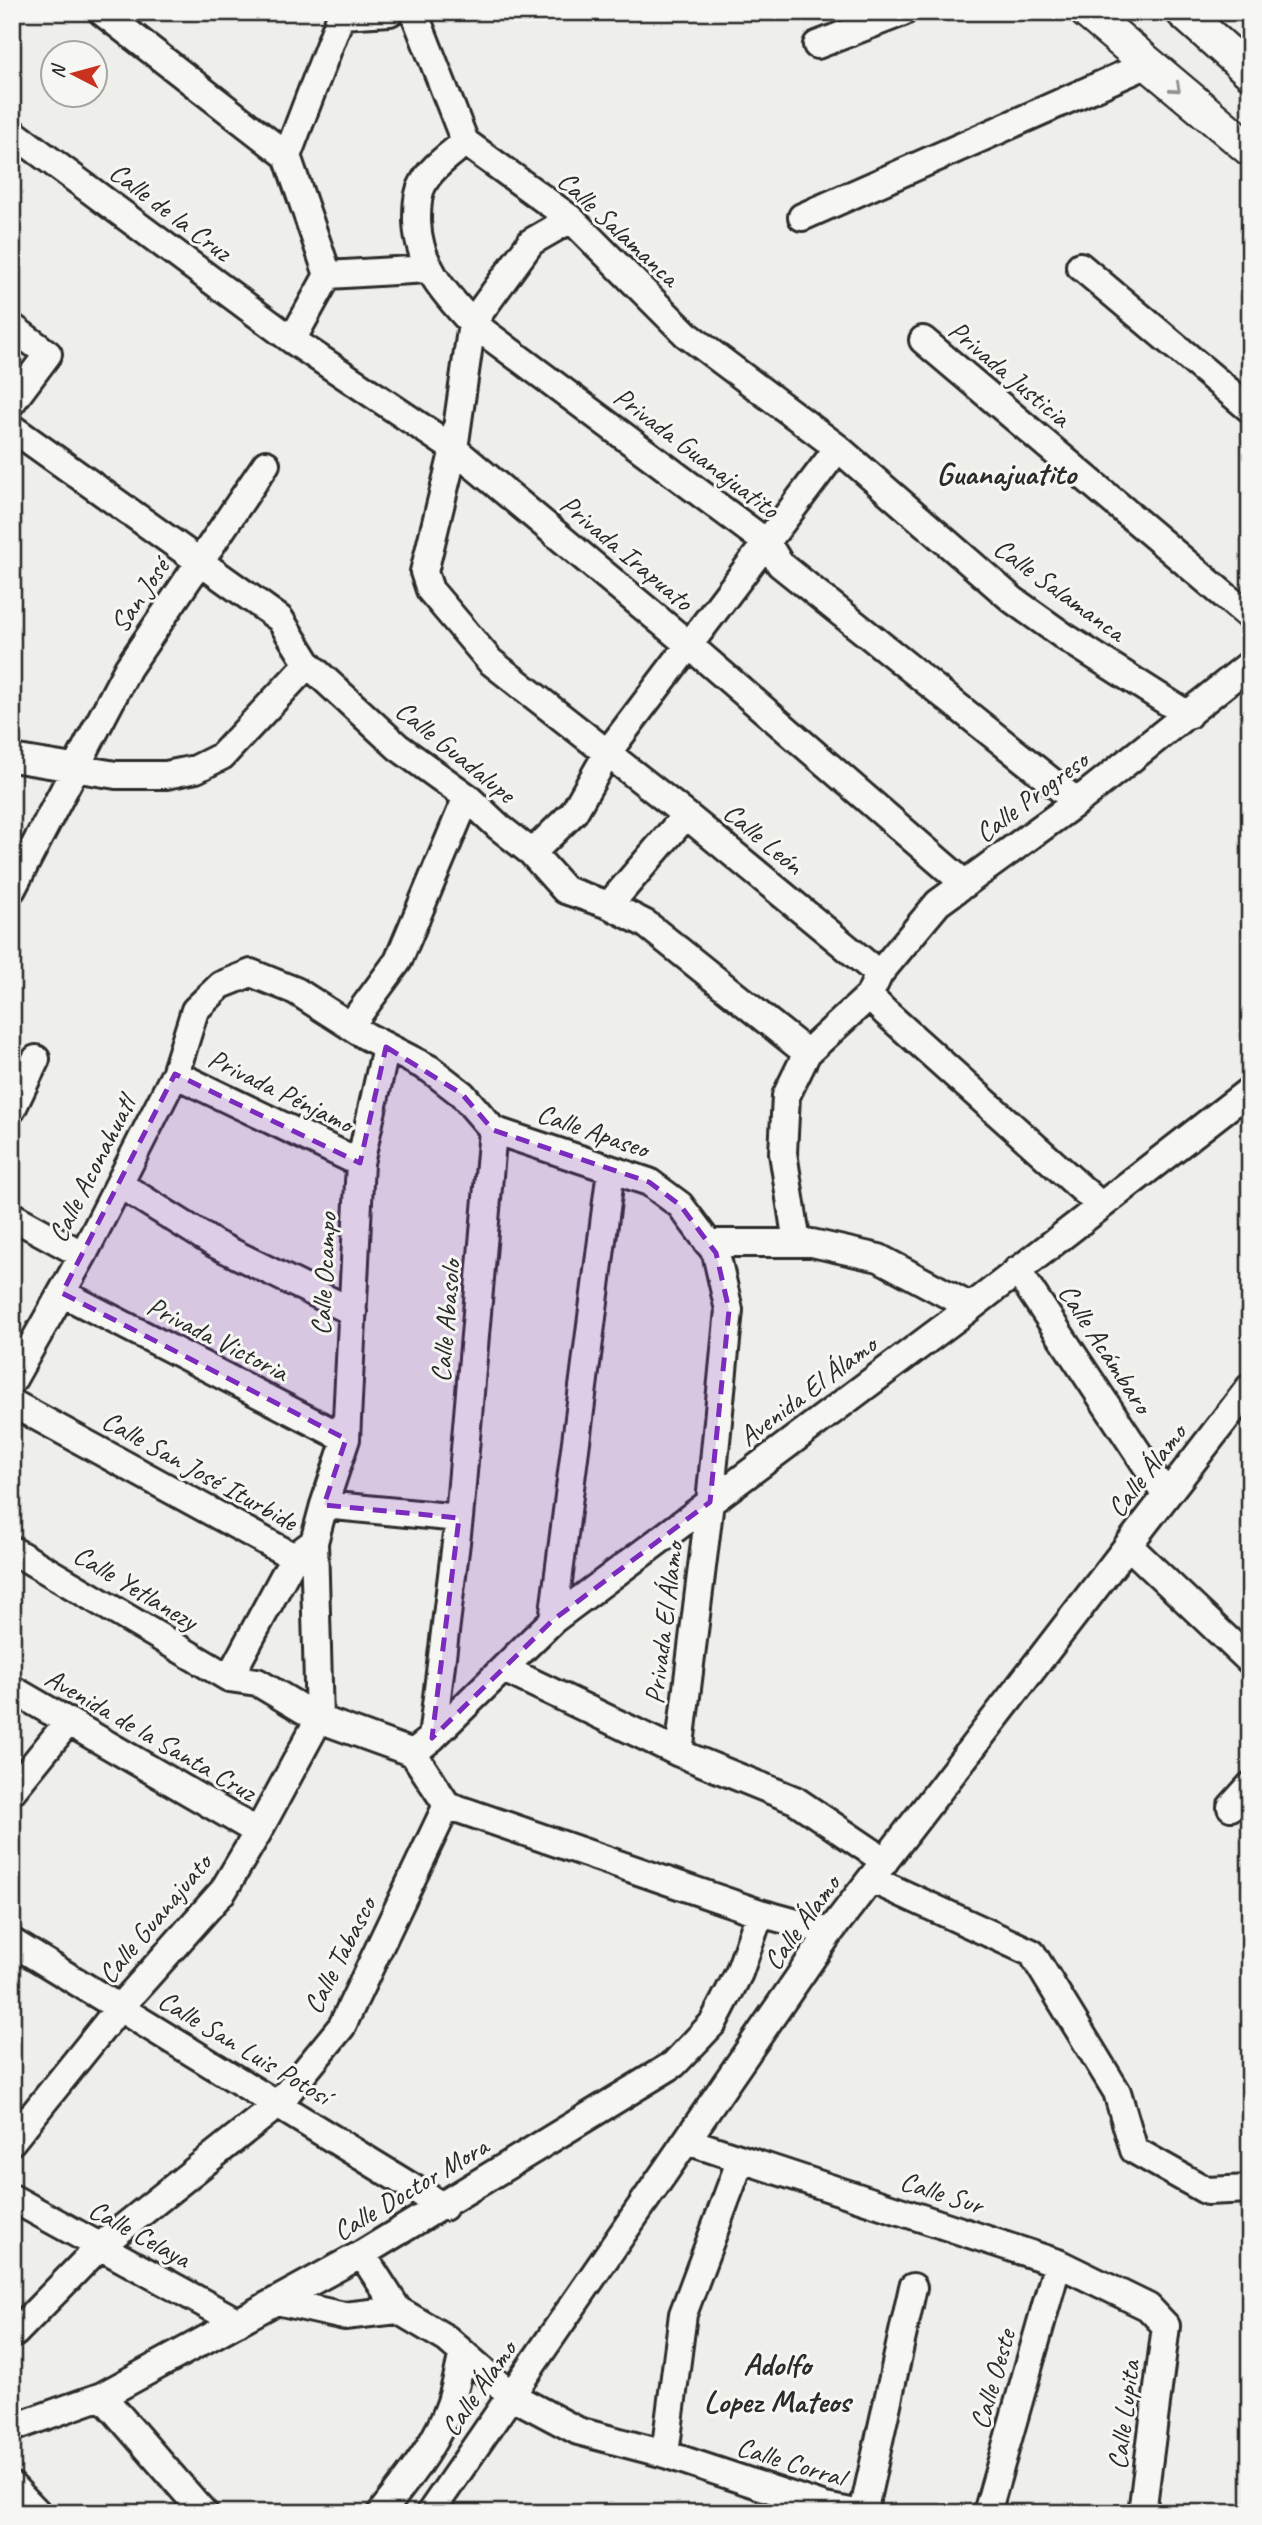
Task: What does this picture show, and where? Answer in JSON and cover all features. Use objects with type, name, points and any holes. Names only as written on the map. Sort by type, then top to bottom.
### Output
[{"type":"main road","points":[[1087,12],[1250,149]]},
{"type":"main road","points":[[1101,12],[1136,54]]},
{"type":"main road","points":[[1183,12],[1250,72]]},
{"type":"street","points":[[102,12],[287,156],[328,275],[292,340]]},
{"type":"street","points":[[287,156],[341,14],[390,12]]},
{"type":"street","points":[[414,12],[466,142]]},
{"type":"street","points":[[817,45],[903,12]]},
{"type":"street","points":[[802,217],[1136,54]]},
{"type":"street","name":"Calle de la Cruz","points":[[12,132],[292,340],[454,449]]},
{"type":"street","name":"Calle Salamanca","points":[[466,142],[571,219],[686,334],[838,448],[1013,600],[1065,637],[1188,715]]},
{"type":"street","name":"Privada Guanajuatito","points":[[466,142],[423,183],[417,206],[417,236],[428,269],[443,291],[472,323],[766,543],[779,564],[1077,802]]},
{"type":"street","points":[[454,449],[472,323],[531,242],[571,219]]},
{"type":"street","points":[[1080,266],[1250,409]]},
{"type":"street","points":[[328,275],[428,269]]},
{"type":"street","points":[[12,327],[48,354],[12,402]]},
{"type":"street","name":"Privada Justicia","points":[[923,340],[1250,617]]},
{"type":"street","name":"Calle Guadalupe","points":[[12,428],[280,619],[308,664],[398,747],[467,797],[532,853],[565,890],[609,905],[646,925],[807,1053]]},
{"type":"street","points":[[532,853],[573,812],[608,752],[838,448]]},
{"type":"street","name":"Privada Irapuato","points":[[454,449],[689,645],[965,884]]},
{"type":"street","name":"Calle León","points":[[454,449],[424,572],[430,590],[490,661],[686,814],[874,985],[1100,1205]]},
{"type":"street","name":"San José","points":[[12,889],[128,668],[266,464]]},
{"type":"street","name":"Calle Progreso","points":[[874,985],[938,903],[1077,802],[1250,663]]},
{"type":"street","points":[[12,758],[116,775],[166,775],[196,769],[222,756],[308,664]]},
{"type":"street","points":[[350,1026],[398,961],[467,797]]},
{"type":"street","points":[[609,905],[686,814]]},
{"type":"street","name":"Calle Apaseo","points":[[221,985],[251,973],[296,991],[350,1026],[430,1069],[462,1094],[493,1130],[649,1182],[680,1205],[716,1252],[729,1310],[710,1502]]},
{"type":"street","name":"Calle Aconahuatl","points":[[12,1381],[83,1255],[175,1074],[195,1010],[221,985]]},
{"type":"street","points":[[797,1243],[783,1153],[786,1096],[807,1053],[874,985]]},
{"type":"street","name":"Calle Ocampo","points":[[324,1504],[346,1439],[360,1163],[386,1046]]},
{"type":"street","points":[[12,1110],[36,1059]]},
{"type":"street","name":"Privada Pénjamo","points":[[175,1074],[360,1163]]},
{"type":"street","name":"Avenida El Álamo","points":[[423,1745],[553,1620],[971,1307],[1250,1090]]},
{"type":"street","name":"Calle Abasolo","points":[[423,1745],[459,1518],[493,1130]]},
{"type":"street","points":[[553,1620],[611,1170]]},
{"type":"street","points":[[119,1184],[215,1244],[353,1312]]},
{"type":"street","points":[[12,1216],[83,1255]]},
{"type":"street","points":[[709,1243],[811,1243],[879,1258],[971,1307]]},
{"type":"street","name":"Calle Acámbaro","points":[[1017,1270],[1166,1496]]},
{"type":"street","name":"Privada Victoria","points":[[62,1293],[346,1439]]},
{"type":"street","name":"Calle Álamo","points":[[430,2513],[830,1932],[1250,1387]]},
{"type":"street","name":"Calle San José Iturbide","points":[[12,1404],[304,1550],[324,1504],[459,1518]]},
{"type":"street","name":"Privada El Álamo","points":[[679,1753],[710,1502]]},
{"type":"street","points":[[1128,1545],[1250,1661]]},
{"type":"street","name":"Calle Yetlanezy","points":[[12,1550],[229,1678]]},
{"type":"street","points":[[304,1550],[229,1678],[257,1682],[319,1718],[423,1745],[447,1805],[760,1913],[830,1932]]},
{"type":"street","points":[[304,1550],[319,1718]]},
{"type":"street","points":[[504,1669],[679,1753],[794,1800],[878,1870],[1032,1953],[1117,2092],[1134,2150],[1207,2191],[1250,2189]]},
{"type":"street","name":"Avenida de la Santa Cruz","points":[[12,1689],[258,1832]]},
{"type":"street","name":"Calle Guanajuato","points":[[12,2141],[119,2007],[223,1891],[319,1718]]},
{"type":"street","points":[[12,1791],[68,1722]]},
{"type":"street","points":[[1231,1807],[1250,1786]]},
{"type":"street","name":"Calle Tabasco","points":[[12,2331],[15,2333],[99,2247],[278,2104],[342,2026],[447,1805]]},
{"type":"street","name":"Calle Doctor Mora","points":[[12,2428],[102,2396],[277,2301],[444,2207],[674,2064],[713,2023],[739,1973],[760,1913]]},
{"type":"street","name":"Calle San Luis Potosí","points":[[12,1942],[444,2207]]},
{"type":"street","name":"Calle Sur","points":[[687,2141],[1058,2263],[1148,2307],[1166,2326]]},
{"type":"street","points":[[665,2454],[683,2314],[741,2159]]},
{"type":"street","name":"Calle Celaya","points":[[15,2204],[238,2322]]},
{"type":"street","points":[[277,2301],[344,2316],[398,2311],[362,2254]]},
{"type":"street","name":"Calle Oeste","points":[[987,2513],[1058,2263]]},
{"type":"street","points":[[863,2513],[913,2287]]},
{"type":"street","name":"Calle Corral","points":[[398,2311],[447,2339],[512,2396],[578,2431],[665,2454],[825,2507],[856,2513]]},
{"type":"street","name":"Calle Lupita","points":[[1142,2513],[1166,2326]]},
{"type":"street","points":[[381,2513],[420,2464],[436,2436],[451,2403],[463,2353]]},
{"type":"street","points":[[102,2396],[192,2509]]},
{"type":"street","points":[[451,2403],[466,2461]]},
{"type":"street","points":[[12,2486],[38,2513]]},
{"type":"highlighted area","points":[[386,1047],[462,1094],[493,1130],[649,1182],[680,1205],[716,1253],[729,1310],[710,1502],[553,1620],[432,1738],[459,1518],[324,1505],[346,1439],[62,1293],[175,1074],[360,1163]]},
{"type":"district","name":"Guanajuatito","points":[[1006,473]]},
{"type":"district","name":"Adolfo Lopez Mateos","points":[[777,2382]]}]
